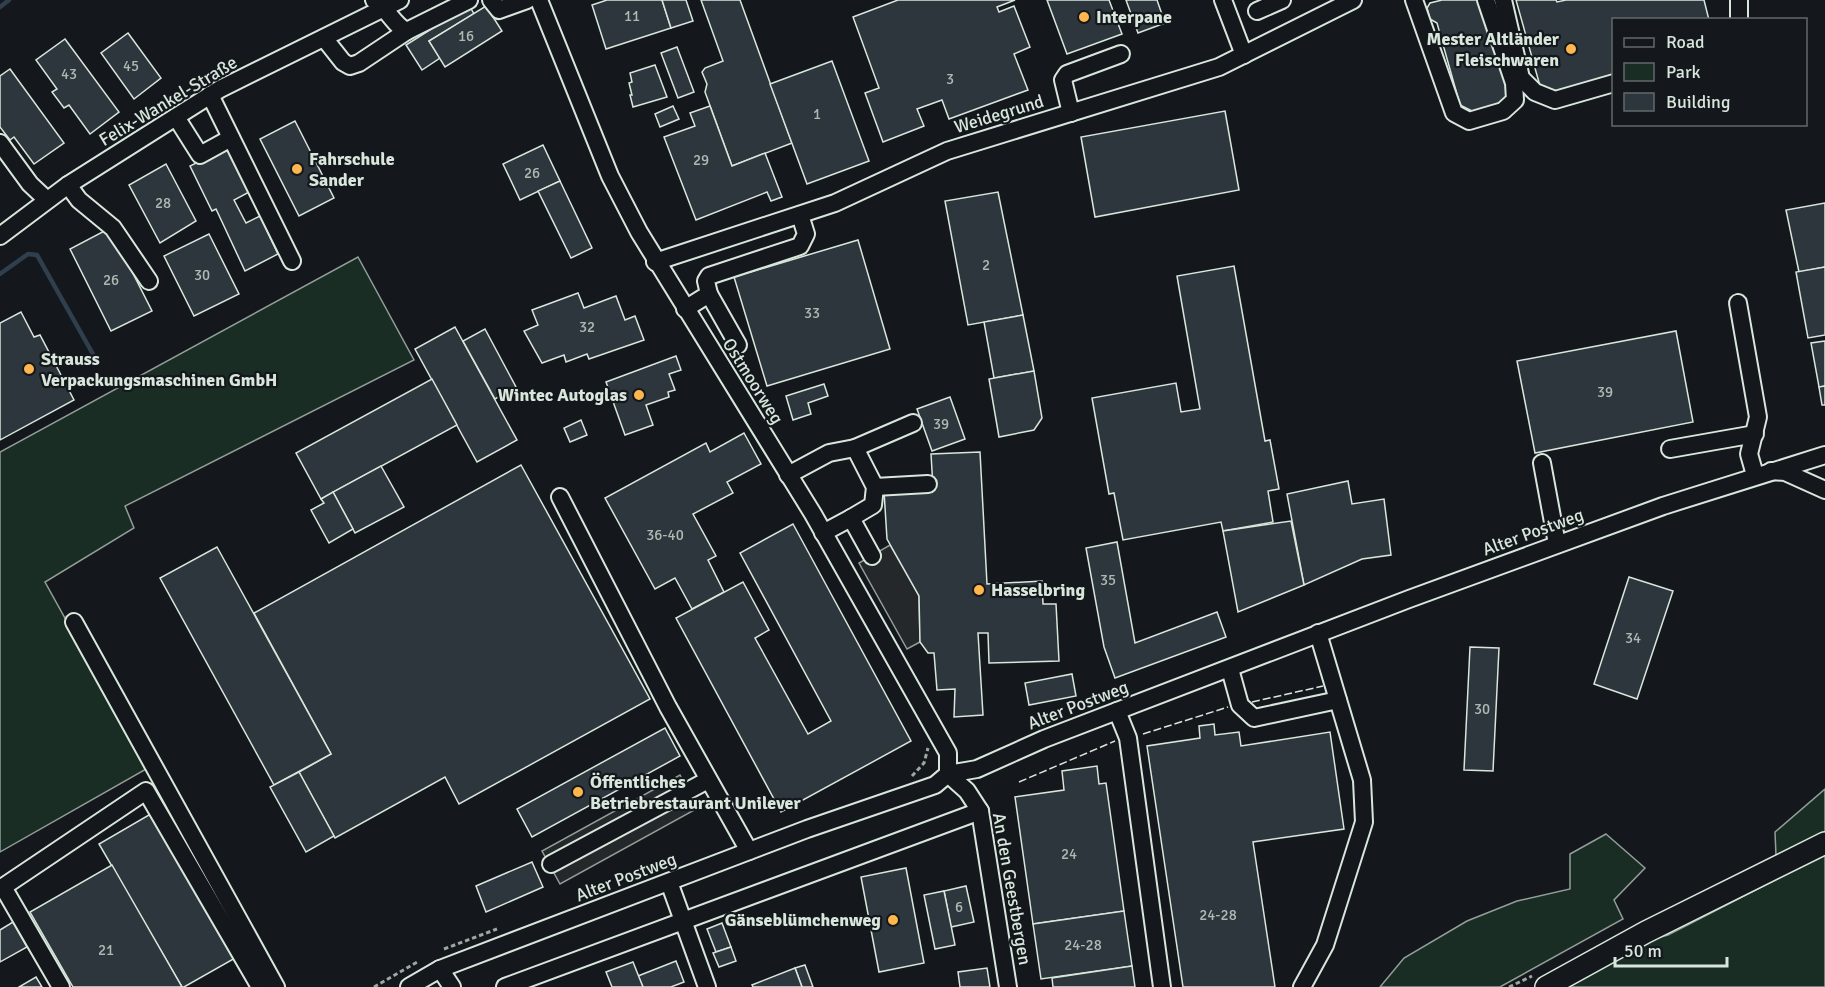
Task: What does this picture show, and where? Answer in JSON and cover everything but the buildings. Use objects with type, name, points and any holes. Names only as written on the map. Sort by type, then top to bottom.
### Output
[{"type":"main road","points":[[1546,987],[1646,932],[1825,843]]},
{"type":"street","points":[[324,38],[343,62],[350,66],[359,63],[406,31],[469,0]]},
{"type":"street","points":[[491,0],[499,10],[527,0]]},
{"type":"street","name":"Ostmoorweg","points":[[539,0],[610,176],[655,262],[823,533],[948,753],[948,774]]},
{"type":"street","points":[[1223,0],[1244,55]]},
{"type":"street","points":[[1257,11],[1282,0]]},
{"type":"street","name":"Weidegrund","points":[[655,262],[834,203],[947,151],[1219,68],[1335,4],[1353,0]]},
{"type":"street","points":[[1414,0],[1454,113],[1470,121],[1503,111],[1515,100],[1514,83],[1486,0]]},
{"type":"street","points":[[1503,0],[1521,78],[1535,92],[1555,100],[1612,84]]},
{"type":"street","points":[[1739,0],[1741,4],[1739,18]]},
{"type":"street","points":[[387,2],[398,26],[406,31]]},
{"type":"street","name":"Felix-Wankel-Straße","points":[[0,236],[68,185],[210,95],[324,38],[387,2]]},
{"type":"street","points":[[1071,112],[1063,80],[1066,74],[1121,54]]},
{"type":"street","points":[[210,95],[292,261]]},
{"type":"street","points":[[176,117],[200,155],[231,138]]},
{"type":"street","points":[[0,143],[30,184],[47,200]]},
{"type":"street","points":[[68,185],[79,200],[113,228],[149,281]]},
{"type":"street","points":[[738,345],[709,294],[705,281],[709,276],[804,243],[806,234],[800,215]]},
{"type":"street","points":[[685,309],[709,294]]},
{"type":"street","points":[[1738,303],[1758,417],[1749,454],[1761,473]]},
{"type":"street","points":[[788,475],[829,453],[855,448],[913,423]]},
{"type":"street","points":[[1670,449],[1755,434]]},
{"type":"street","points":[[823,533],[873,505],[875,487],[855,448]]},
{"type":"street","name":"Alter Postweg","points":[[409,987],[440,969],[749,851],[935,785],[948,774],[977,769],[1044,739],[1230,669],[1318,633],[1557,544],[1761,473],[1825,455]]},
{"type":"street","points":[[1542,463],[1557,544]]},
{"type":"street","name":"Alter Postweg","points":[[1761,473],[1785,471],[1825,490]]},
{"type":"street","points":[[875,487],[928,483]]},
{"type":"street","points":[[560,497],[708,780],[749,851]]},
{"type":"street","points":[[850,518],[872,556]]},
{"type":"street","points":[[74,622],[276,987]]},
{"type":"street","points":[[1302,987],[1325,945],[1364,822],[1362,780],[1318,633]]},
{"type":"street","points":[[1230,669],[1240,705],[1254,718],[1338,700]]},
{"type":"street","points":[[1117,711],[1128,738],[1162,987]]},
{"type":"street","name":"An den Geestbergen","points":[[948,774],[967,791],[980,811],[1008,987]]},
{"type":"street","points":[[551,864],[708,780]]},
{"type":"street","points":[[61,987],[1,888],[147,791],[260,987]]},
{"type":"street","points":[[505,987],[980,811]]},
{"type":"street","points":[[669,882],[706,987]]},
{"type":"street","points":[[440,969],[452,987]]},
{"type":"path","points":[[911,777],[924,763],[930,743]]},
{"type":"path","points":[[440,951],[505,926]]},
{"type":"path","points":[[374,987],[421,960]]},
{"type":"green space","points":[[358,257],[414,360],[125,506],[134,528],[45,582],[148,768],[0,852],[0,452]]},
{"type":"green space","points":[[1825,789],[1825,987],[1562,987],[1634,944],[1668,935],[1777,879],[1775,832]]},
{"type":"green space","points":[[1606,834],[1645,868],[1614,900],[1623,919],[1500,987],[1380,987],[1404,958],[1467,921],[1517,901],[1570,889],[1570,854]]},
{"type":"shaded area","points":[[890,545],[919,596],[920,642],[907,649],[859,563]]},
{"type":"shaded area","points":[[680,775],[698,808],[560,884],[542,851]]},
{"type":"waterway","points":[[0,7],[9,0]]},
{"type":"waterway","points":[[0,274],[28,254],[37,255],[98,363]]},
{"type":"fence","points":[[1252,702],[1323,686]]},
{"type":"fence","points":[[1143,734],[1228,707]]},
{"type":"fence","points":[[1019,782],[1115,741]]},
{"type":"place","name":"Interpane","points":[[1084,17]]},
{"type":"place","name":"Mester Altländer Fleischwaren","points":[[1571,49]]},
{"type":"place","name":"Fahrschule Sander","points":[[297,169]]},
{"type":"place","name":"Strauss Verpackungsmaschinen GmbH","points":[[29,369]]},
{"type":"place","name":"Wintec Autoglas","points":[[639,395]]},
{"type":"place","name":"Hasselbring","points":[[979,590]]},
{"type":"place","name":"Öffentliches Betriebrestaurant Unilever","points":[[578,792]]},
{"type":"place","name":"Gänseblümchenweg","points":[[893,920]]}]
